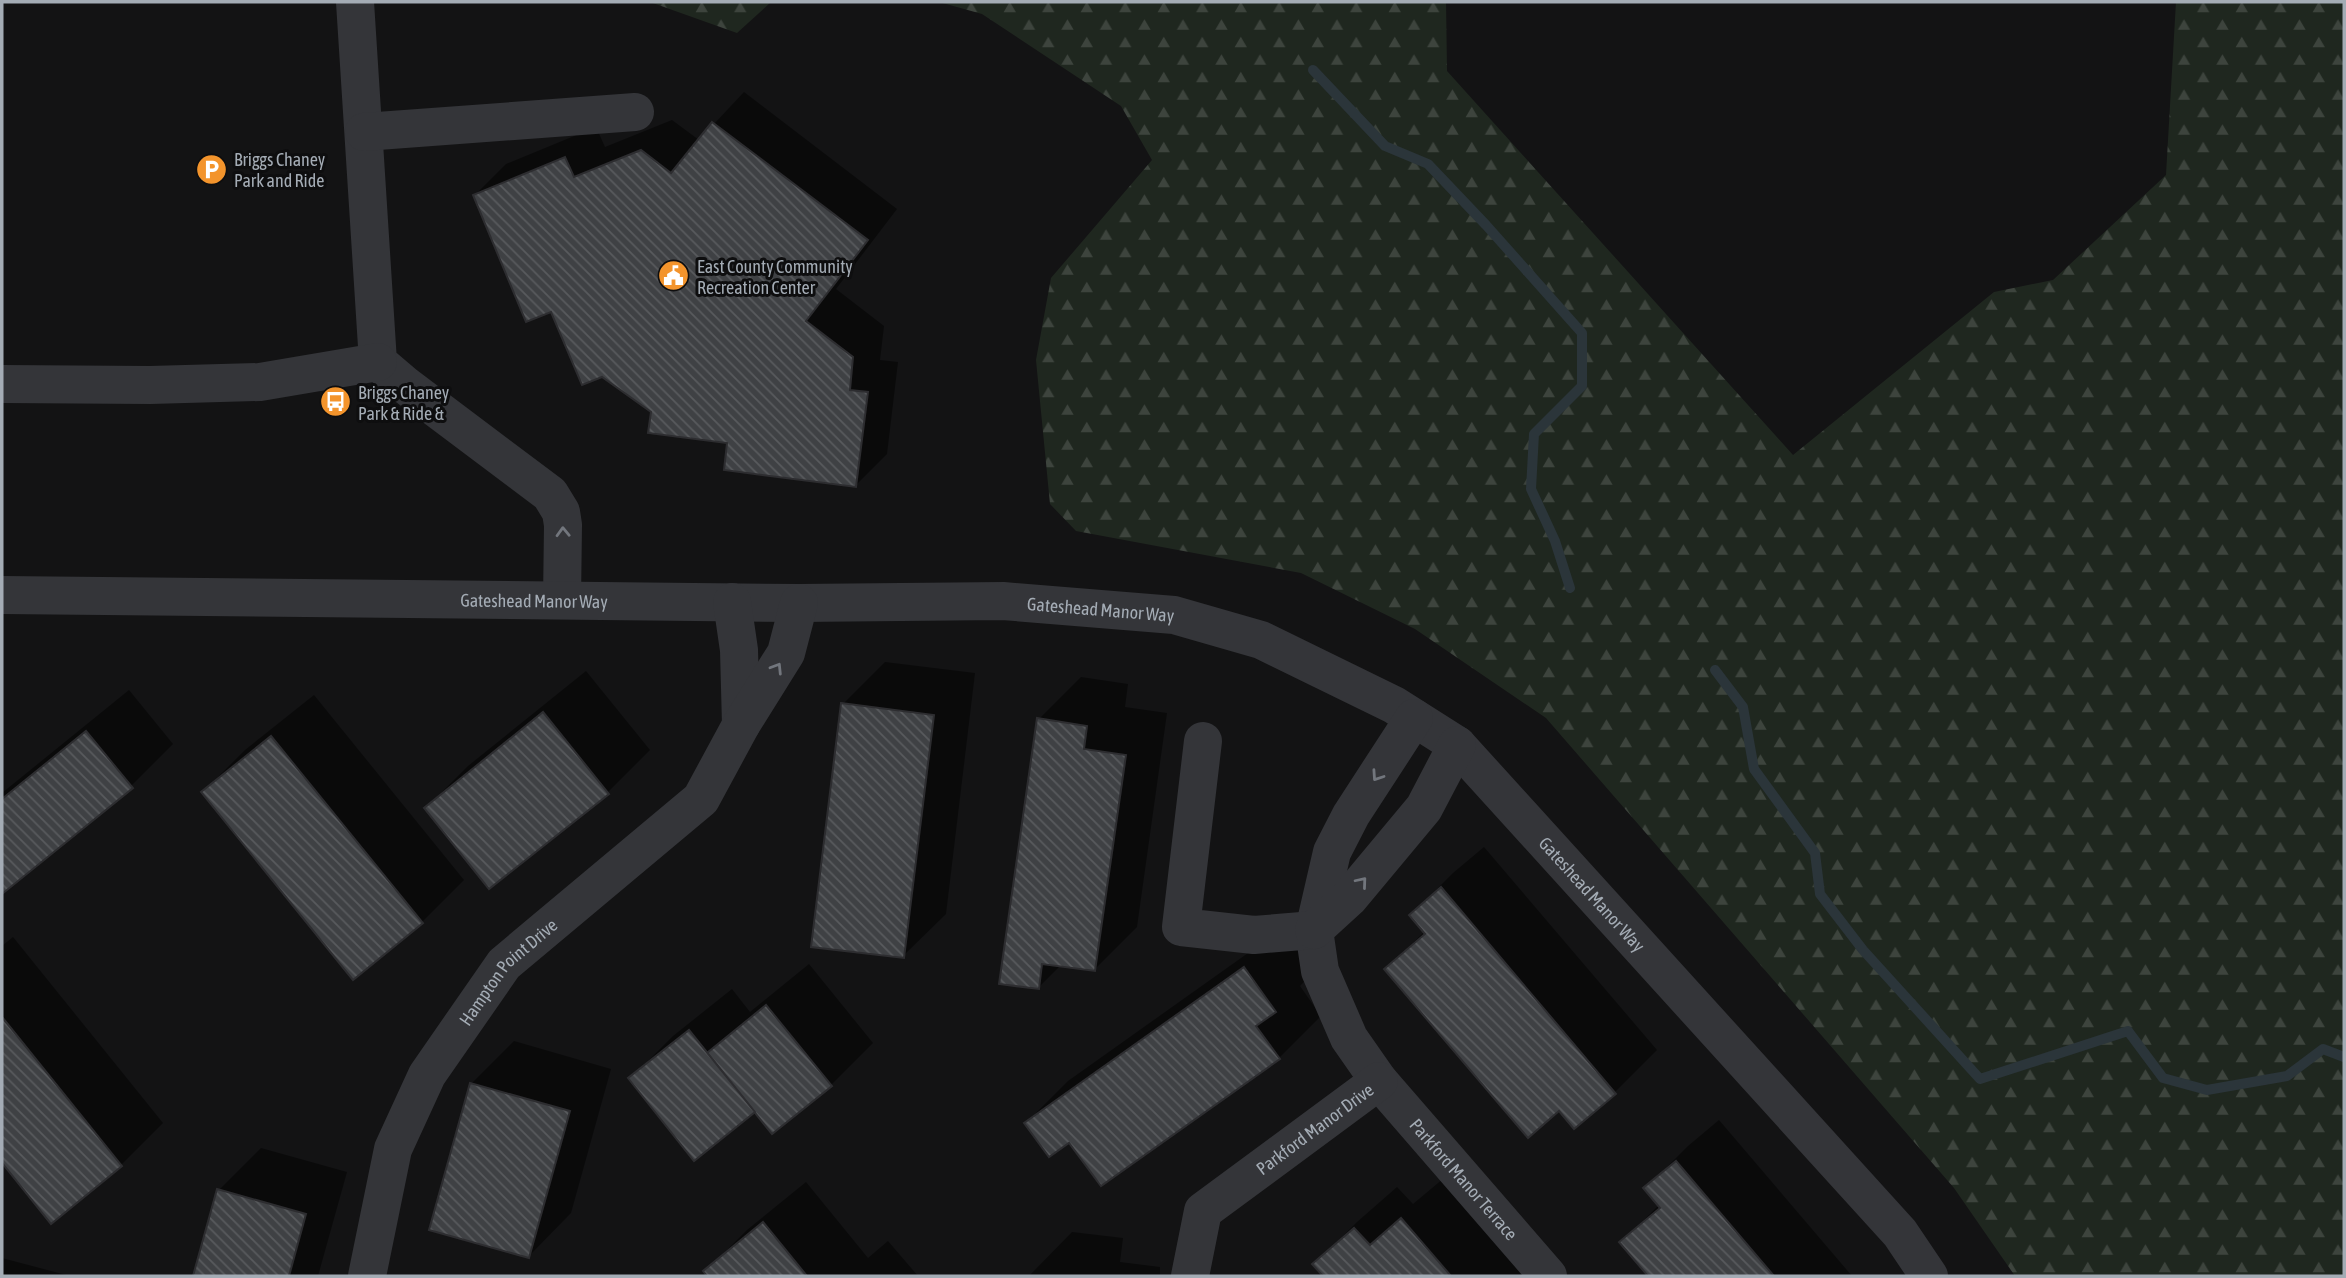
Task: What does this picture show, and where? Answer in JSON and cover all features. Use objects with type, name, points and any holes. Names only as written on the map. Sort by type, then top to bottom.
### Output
[{"type":"street","points":[[355,2],[378,362],[550,494],[561,512],[563,525],[562,600]]},
{"type":"street","points":[[363,132],[635,112]]},
{"type":"street","points":[[2,384],[150,385],[260,382],[378,362]]},
{"type":"street","name":"Gateshead Manor Way","points":[[2,594],[799,603],[1003,601],[1174,615],[1261,640],[1394,705],[1457,745],[1899,1233],[1928,1276]]},
{"type":"street","points":[[732,602],[739,650],[741,726]]},
{"type":"street","name":"Hampton Point Drive","points":[[367,1276],[393,1149],[427,1075],[504,964],[701,799],[741,726],[786,653],[799,603]]},
{"type":"street","name":"Parkford Manor Drive","points":[[1190,1276],[1203,1211],[1379,1081],[1349,1038],[1320,971],[1314,930],[1332,852],[1351,815],[1414,718]]},
{"type":"street","points":[[1203,741],[1181,927],[1254,934],[1314,930],[1349,898],[1424,808],[1457,745]]},
{"type":"street","name":"Parkford Manor Terrace","points":[[1379,1081],[1548,1276]]},
{"type":"green space","points":[[650,2],[771,2],[737,33]]},
{"type":"green space","points":[[939,2],[1446,2],[1447,71],[1793,455],[1994,292],[2053,280],[2166,175],[2176,2],[2344,2],[2344,1276],[2015,1276],[1954,1188],[1546,718],[1415,629],[1301,573],[1076,531],[1050,504],[1036,360],[1051,278],[1152,160],[1121,106],[982,14]]},
{"type":"building","name":"East County Community Recreation Center","points":[[712,122],[868,240],[806,321],[853,357],[850,390],[868,392],[856,487],[724,470],[727,443],[648,433],[651,412],[602,377],[582,385],[551,312],[526,322],[473,195],[565,157],[574,177],[641,150],[671,173]]},
{"type":"building","points":[[841,703],[934,715],[904,958],[811,947]]},
{"type":"building","points":[[543,712],[609,794],[489,889],[424,808]]},
{"type":"building","points":[[1037,718],[1087,726],[1084,749],[1126,755],[1095,971],[1042,964],[1039,989],[999,984]]},
{"type":"building","points":[[86,731],[133,788],[2,894],[2,799]]},
{"type":"building","points":[[271,736],[423,923],[353,980],[201,792]]},
{"type":"building","points":[[1441,887],[1616,1094],[1574,1129],[1559,1111],[1528,1138],[1384,969],[1425,934],[1409,915]]},
{"type":"building","points":[[1244,967],[1276,1012],[1256,1026],[1280,1059],[1101,1186],[1069,1143],[1049,1157],[1024,1123]]},
{"type":"building","points":[[766,1005],[832,1086],[772,1134],[707,1053]]},
{"type":"building","points":[[2,1017],[122,1166],[51,1224],[2,1163]]},
{"type":"building","points":[[689,1030],[755,1112],[694,1161],[628,1078]]},
{"type":"building","points":[[470,1083],[570,1111],[529,1258],[429,1230]]},
{"type":"building","points":[[1676,1161],[1774,1276],[1648,1276],[1619,1242],[1660,1208],[1643,1188]]},
{"type":"building","points":[[217,1189],[306,1214],[289,1276],[193,1276]]},
{"type":"building","points":[[1401,1218],[1451,1276],[1323,1276],[1312,1264],[1354,1228],[1370,1245]]},
{"type":"building","points":[[763,1222],[807,1276],[707,1276],[703,1271]]},
{"type":"waterway","points":[[1313,70],[1385,146],[1428,164],[1582,333],[1582,386],[1534,434],[1531,489],[1555,541],[1570,588]]},
{"type":"waterway","points":[[1715,670],[1743,707],[1754,769],[1815,853],[1820,894],[1863,950],[1980,1079],[2128,1031],[2163,1078],[2207,1090],[2287,1076],[2323,1049],[2344,1057]]},
{"type":"place","name":"Briggs Chaney Park and Ride","points":[[211,169]]},
{"type":"place","name":"East County Community Recreation Center","points":[[674,276]]},
{"type":"place","name":"Briggs Chaney Park & Ride &","points":[[335,402]]}]
